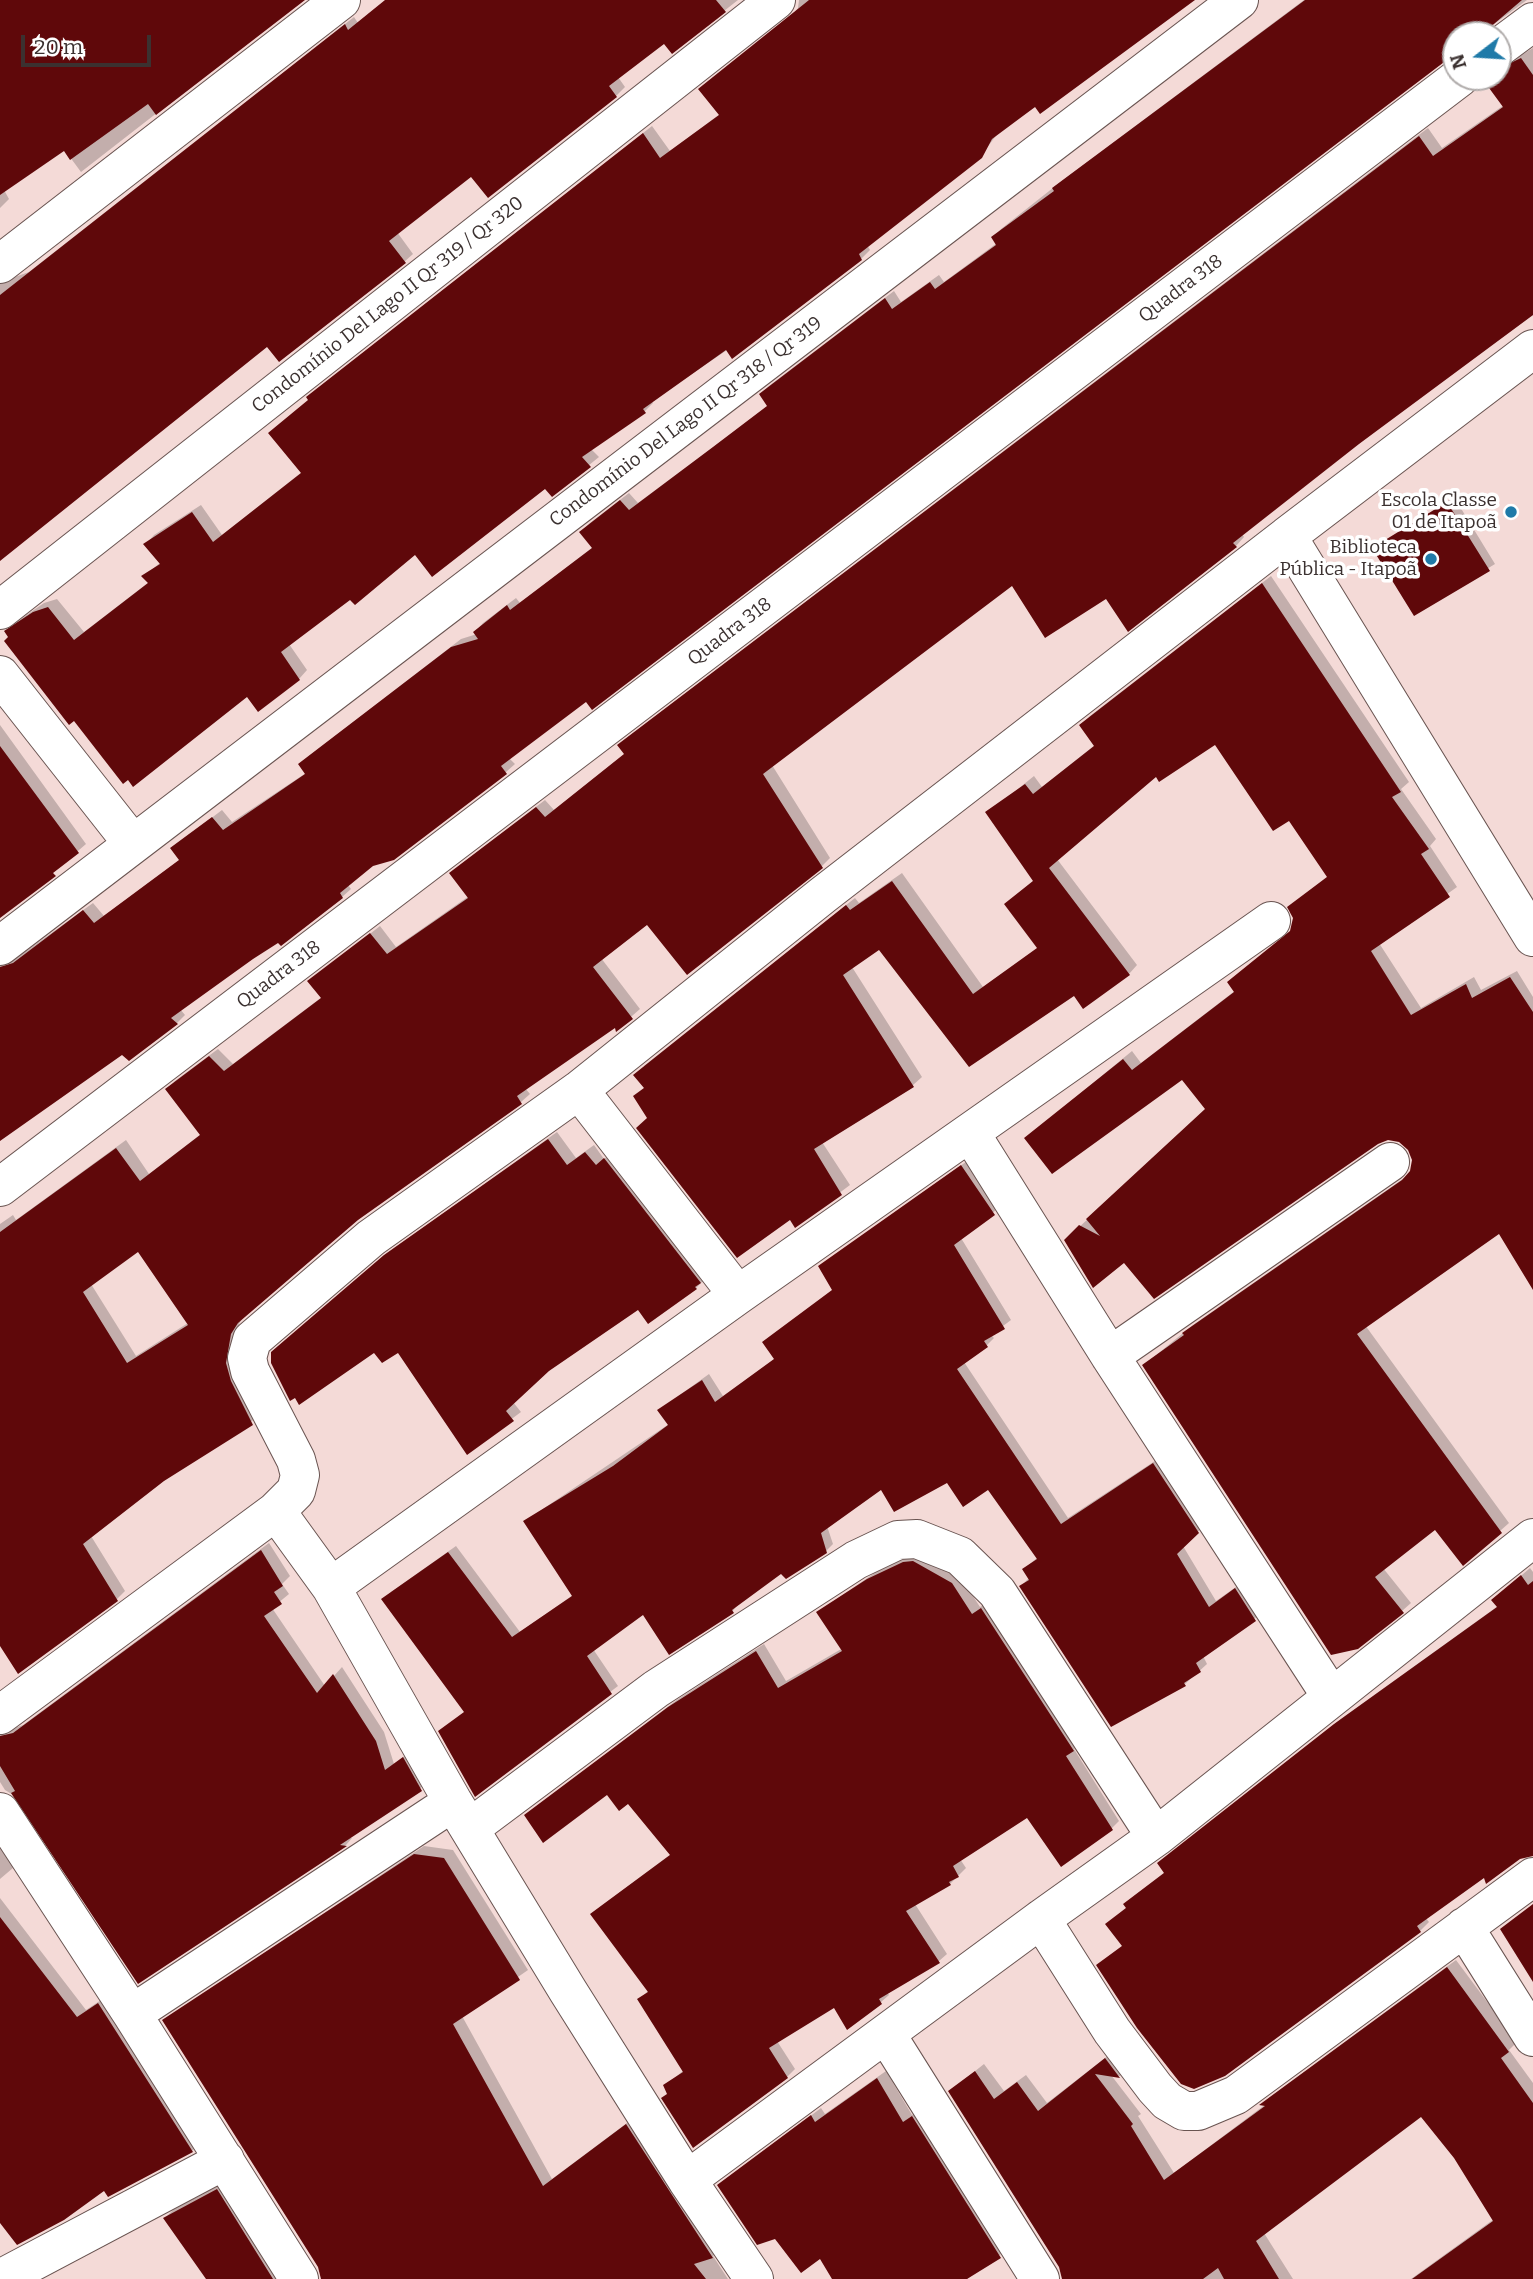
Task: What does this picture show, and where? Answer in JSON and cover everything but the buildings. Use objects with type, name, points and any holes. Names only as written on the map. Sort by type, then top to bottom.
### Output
[{"type":"street","points":[[0,264],[341,0]]},
{"type":"street","name":"Condomínio Del Lago II Qr 319 / Qr 320","points":[[0,610],[776,0]]},
{"type":"street","name":"Condomínio Del Lago II Qr 318 / Qr 319","points":[[0,946],[1239,0]]},
{"type":"street","points":[[1512,38],[1533,22]]},
{"type":"street","name":"Quadra 318","points":[[0,1187],[1442,91]]},
{"type":"street","points":[[0,1716],[276,1511],[296,1491],[300,1475],[296,1460],[250,1371],[247,1358],[252,1340],[371,1238],[579,1090],[823,895],[1533,349]]},
{"type":"street","points":[[1287,536],[1533,936]]},
{"type":"street","points":[[0,675],[134,844]]},
{"type":"street","points":[[331,1587],[738,1295],[1271,921]]},
{"type":"street","points":[[579,1090],[738,1295]]},
{"type":"street","points":[[971,1134],[1110,1356],[1331,1696]]},
{"type":"street","points":[[1110,1356],[1390,1162]]},
{"type":"street","points":[[276,1511],[331,1587],[462,1815],[687,2180],[754,2279]]},
{"type":"street","points":[[687,2180],[1156,1837],[1533,1538]]},
{"type":"street","points":[[132,2014],[462,1815],[856,1560],[898,1540],[917,1539],[960,1556],[997,1592],[1156,1837]]},
{"type":"street","points":[[0,1812],[132,2014],[299,2279]]},
{"type":"street","points":[[1041,1919],[1112,2031],[1155,2088],[1167,2101],[1184,2111],[1214,2106],[1236,2095],[1533,1877]]},
{"type":"street","points":[[1464,1927],[1533,2036]]},
{"type":"street","points":[[886,2034],[1041,2279]]},
{"type":"street","points":[[2,2275],[225,2160]]},
{"type":"place","name":"Escola Classe 01 de Itapoã","points":[[1511,512]]},
{"type":"place","name":"Biblioteca Pública - Itapoã","points":[[1431,559]]}]
